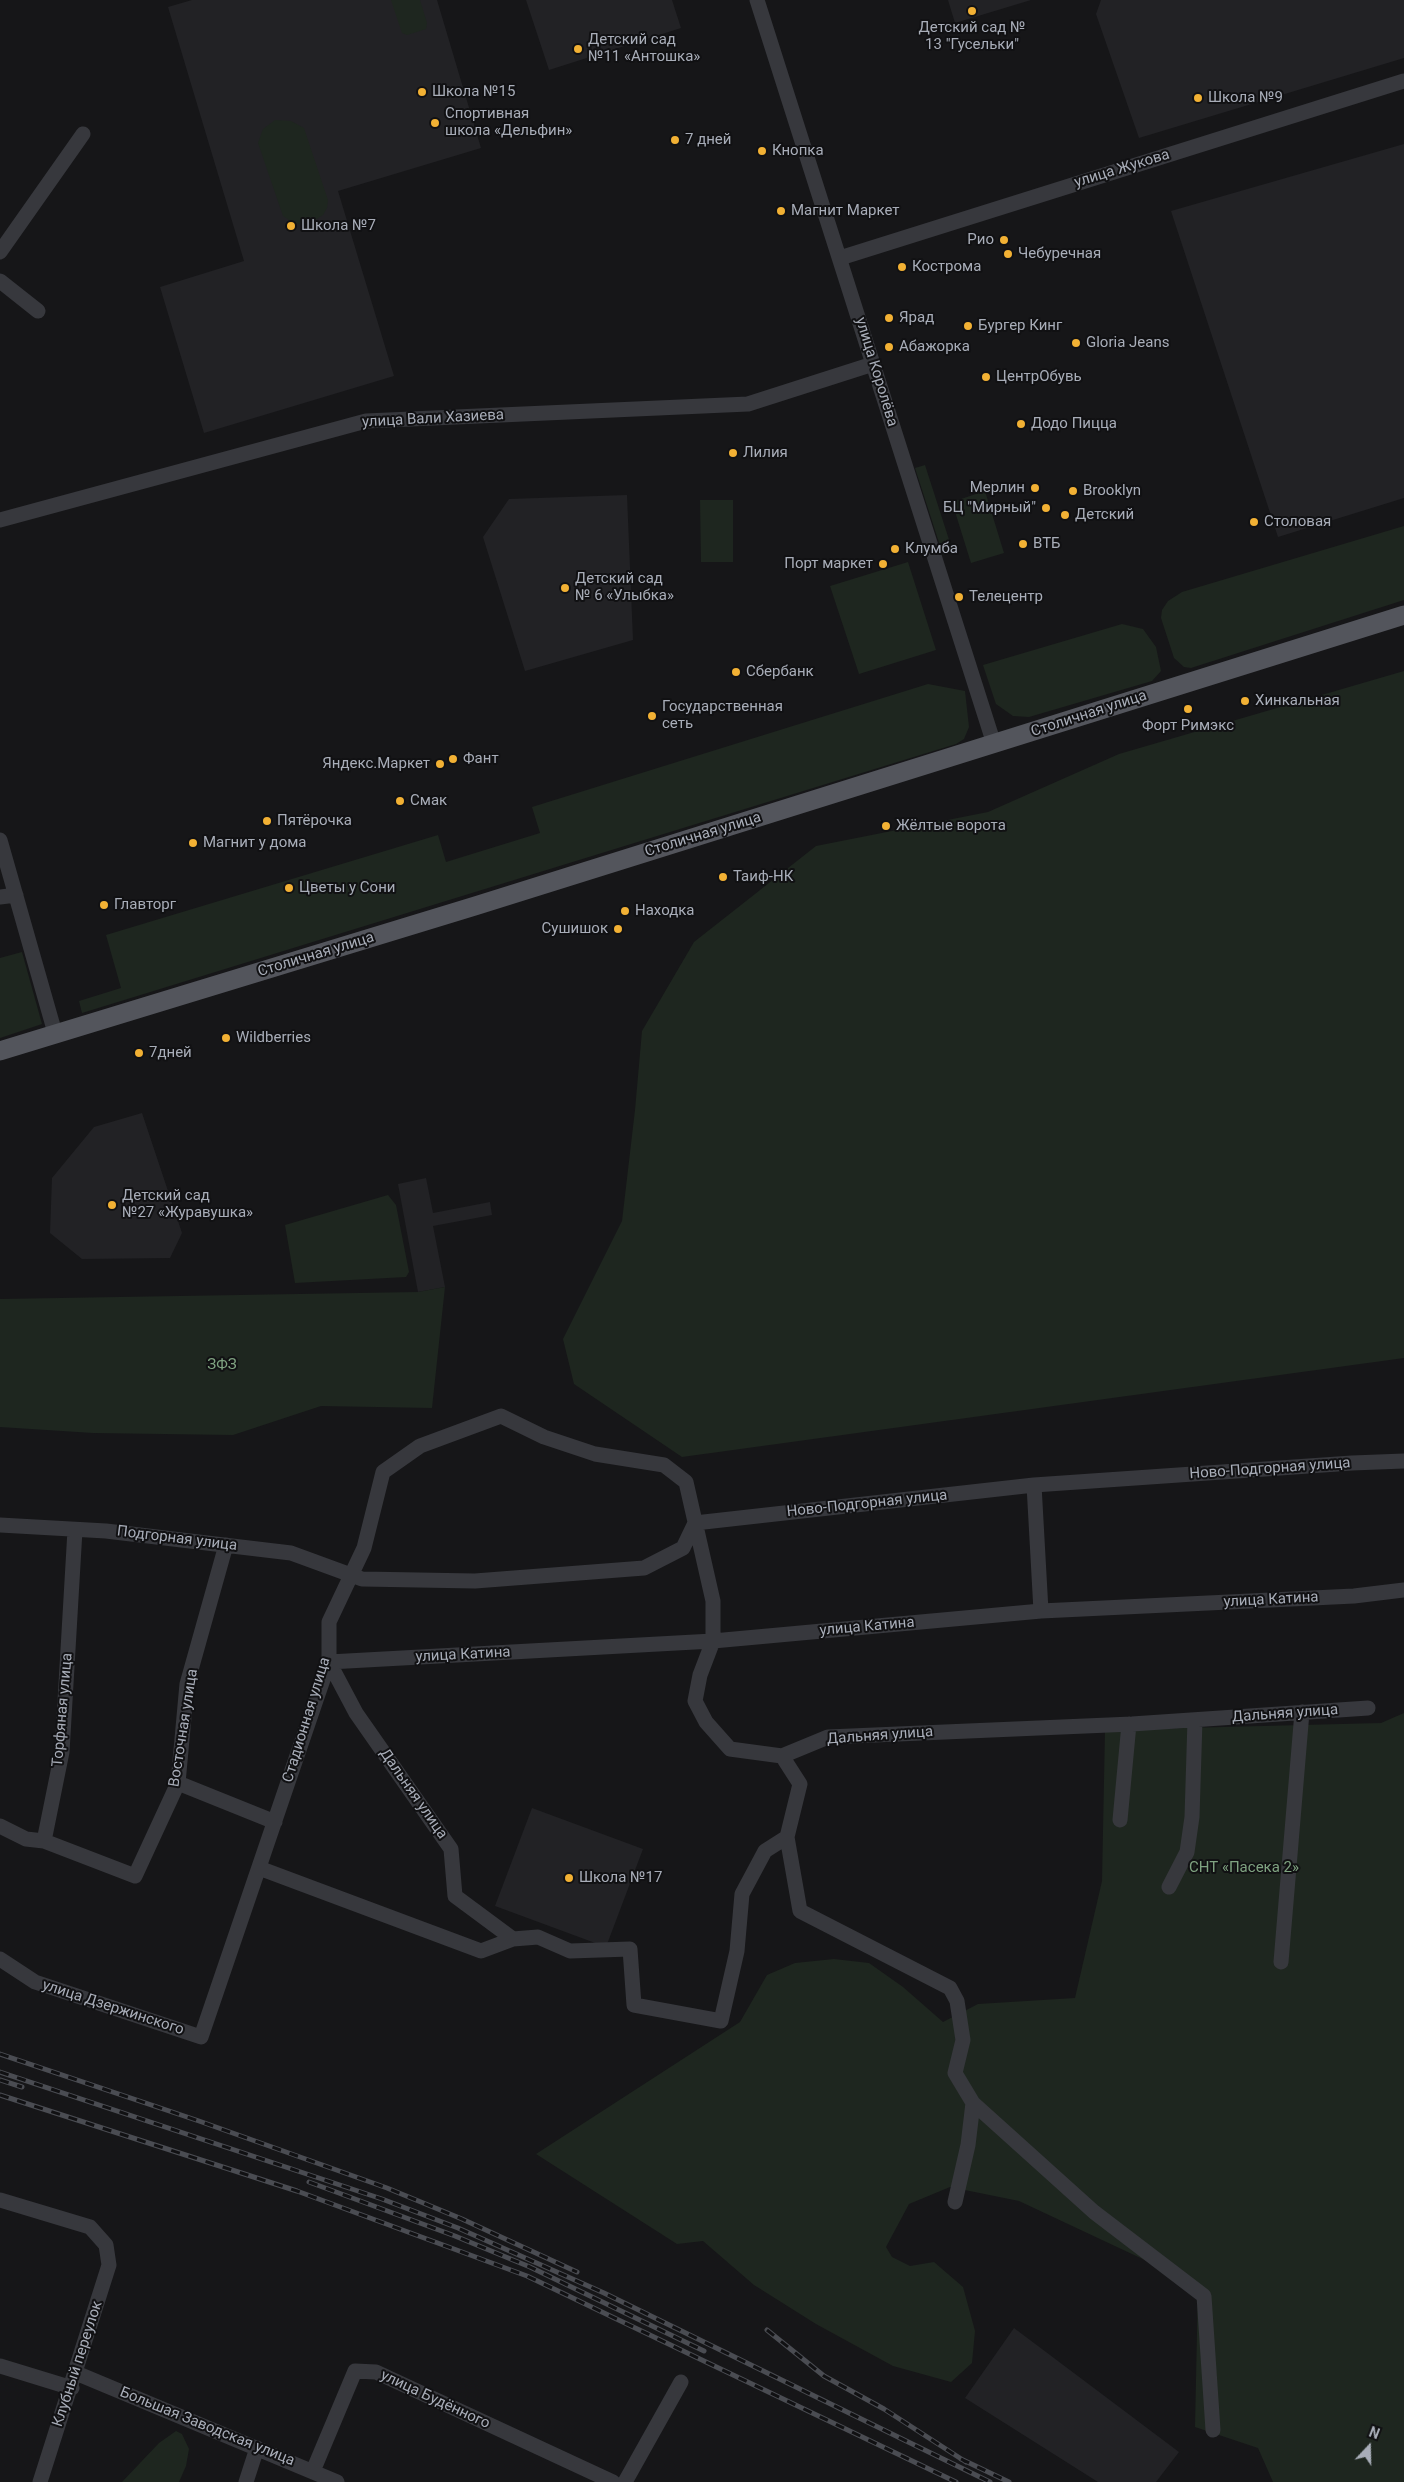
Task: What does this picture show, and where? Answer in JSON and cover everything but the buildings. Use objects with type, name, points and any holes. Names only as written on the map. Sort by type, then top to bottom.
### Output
[{"type":"main road","name":"Столичная улица","points":[[0,1051],[348,946],[1404,615]]},
{"type":"street","name":"улица Королёва","points":[[758,0],[994,744]]},
{"type":"street","name":"улица Жукова","points":[[840,258],[1404,80]]},
{"type":"street","points":[[0,252],[83,134]]},
{"type":"street","points":[[0,281],[38,311]]},
{"type":"street","name":"улица Вали Хазиева","points":[[0,520],[366,421],[748,404],[874,364]]},
{"type":"street","points":[[0,840],[55,1033]]},
{"type":"street","points":[[0,897],[16,895]]},
{"type":"street","name":"Дальняя улица","points":[[501,1416],[544,1437],[595,1454],[664,1465],[686,1482],[713,1601],[713,1641],[700,1675],[695,1701],[706,1722],[730,1749],[782,1756],[828,1738],[1129,1724],[1368,1708]]},
{"type":"street","name":"Стадионная улица","points":[[201,2037],[329,1662],[329,1622],[350,1574],[364,1548],[383,1472],[420,1446],[501,1416]]},
{"type":"street","name":"Ново-Подгорная улица","points":[[695,1523],[1034,1485],[1342,1463],[1404,1461]]},
{"type":"street","points":[[1034,1485],[1041,1611]]},
{"type":"street","points":[[350,1574],[362,1579],[474,1581],[644,1568],[683,1548],[695,1523]]},
{"type":"street","name":"Подгорная улица","points":[[0,1524],[106,1531],[291,1552],[350,1574]]},
{"type":"street","name":"Торфяная улица","points":[[44,1841],[62,1752],[75,1530]]},
{"type":"street","name":"Восточная улица","points":[[44,1841],[135,1876],[178,1783],[187,1684],[226,1545]]},
{"type":"street","name":"улица Катина","points":[[329,1662],[713,1641],[1041,1611],[1354,1596],[1404,1590]]},
{"type":"street","name":"Дальняя улица","points":[[329,1662],[356,1713],[451,1849],[455,1896],[512,1939]]},
{"type":"street","points":[[1282,1962],[1302,1712]]},
{"type":"street","points":[[1169,1887],[1187,1852],[1192,1818],[1195,1720]]},
{"type":"street","points":[[1120,1820],[1129,1724]]},
{"type":"street","points":[[782,1756],[800,1784],[787,1837],[800,1911],[950,1988],[957,2001],[963,2040],[955,2073],[973,2103],[1094,2212],[1204,2296],[1213,2430]]},
{"type":"street","points":[[178,1783],[274,1822]]},
{"type":"street","points":[[0,1826],[26,1839],[44,1841]]},
{"type":"street","points":[[259,1868],[481,1952],[512,1939],[538,1937],[570,1951],[630,1949],[634,2005],[721,2021],[737,1951],[742,1894],[765,1851],[787,1837]]},
{"type":"street","name":"улица Дзержинского","points":[[0,1960],[35,1982],[201,2037]]},
{"type":"street","points":[[955,2202],[968,2145],[973,2103]]},
{"type":"street","name":"Клубный переулок","points":[[0,2200],[90,2227],[106,2245],[110,2265],[72,2388],[40,2482]]},
{"type":"street","points":[[0,2366],[72,2388]]},
{"type":"street","name":"улица Будённого","points":[[313,2471],[355,2371],[376,2372],[613,2482]]},
{"type":"street","name":"Большая Заводская улица","points":[[76,2373],[337,2482]]},
{"type":"street","points":[[626,2482],[680,2382]]},
{"type":"street","points":[[246,2482],[258,2448]]},
{"type":"shaded area","name":"Школа №7","points":[[192,0],[437,0],[481,148],[338,191],[394,376],[204,433],[160,287],[244,261],[168,7]]},
{"type":"shaded area","name":"Детский сад №11 «Антошка»","points":[[526,0],[672,0],[681,28],[549,70]]},
{"type":"shaded area","name":"Детский сад № 13 \"Гусельки\"","points":[[948,0],[1031,0],[955,23]]},
{"type":"shaded area","name":"Школа №9","points":[[1101,0],[1404,0],[1404,58],[1139,138],[1096,14]]},
{"type":"shaded area","points":[[1404,144],[1404,498],[1278,537],[1171,211]]},
{"type":"shaded area","name":"Детский сад № 6 «Улыбка»","points":[[627,495],[633,640],[525,671],[483,537],[509,499]]},
{"type":"shaded area","name":"Детский сад №27 «Журавушка»","points":[[142,1113],[182,1233],[170,1258],[82,1259],[50,1233],[52,1178],[94,1127]]},
{"type":"shaded area","points":[[426,1178],[433,1213],[490,1202],[492,1215],[433,1226],[445,1287],[418,1292],[398,1184]]},
{"type":"shaded area","name":"Школа №17","points":[[532,1808],[643,1849],[606,1947],[495,1906]]},
{"type":"shaded area","points":[[1014,2328],[1179,2452],[1156,2482],[1098,2482],[965,2398]]},
{"type":"green space","points":[[391,0],[420,0],[427,23],[426,29],[407,35],[402,33]]},
{"type":"green space","points":[[275,120],[291,121],[304,128],[328,200],[327,208],[323,215],[310,223],[295,224],[283,216],[258,143],[263,129]]},
{"type":"green space","points":[[925,465],[953,552],[943,555],[915,468]]},
{"type":"green space","points":[[985,491],[1004,553],[971,563],[952,502]]},
{"type":"green space","points":[[700,500],[733,500],[733,562],[701,562]]},
{"type":"green space","points":[[1404,526],[1404,600],[1191,668],[1184,667],[1174,658],[1161,618],[1162,610],[1168,601],[1182,592]]},
{"type":"green space","points":[[908,562],[936,650],[859,674],[830,586]]},
{"type":"green space","points":[[1122,624],[1143,629],[1156,647],[1161,671],[1152,681],[1029,717],[1013,716],[996,704],[983,665]]},
{"type":"green space","points":[[1404,671],[1404,1358],[682,1457],[574,1384],[563,1339],[622,1221],[642,1031],[694,942],[816,846],[988,812],[1119,754]]},
{"type":"green space","points":[[928,684],[965,691],[969,727],[964,739],[956,744],[82,1013],[79,1001],[121,988],[106,935],[438,835],[446,862],[540,833],[532,807]]},
{"type":"green space","points":[[22,952],[42,1024],[0,1038],[0,958]]},
{"type":"green space","points":[[388,1195],[396,1205],[409,1272],[406,1277],[295,1283],[285,1225]]},
{"type":"green space","name":"ЗФЗ","points":[[445,1287],[432,1408],[321,1406],[233,1435],[93,1433],[0,1427],[0,1299],[418,1292]]},
{"type":"green space","name":"СНТ «Пасека 2»","points":[[1404,1713],[1404,2482],[1273,2482],[1258,2448],[1195,2427],[1198,2285],[1019,2201],[950,2187],[909,2204],[886,2247],[892,2257],[910,2266],[934,2262],[963,2287],[975,2331],[972,2363],[951,2382],[893,2366],[816,2324],[754,2285],[703,2241],[677,2244],[536,2154],[740,2022],[767,1975],[795,1963],[834,1959],[869,1963],[903,1987],[943,2022],[978,2004],[1075,1998],[1102,1881],[1105,1730],[1381,1723]]},
{"type":"green space","points":[[176,2431],[182,2434],[189,2449],[186,2466],[179,2482],[122,2482],[159,2443]]},
{"type":"railway","points":[[0,2054],[199,2121],[387,2188],[462,2219],[577,2272]]},
{"type":"railway","points":[[0,2072],[382,2199],[458,2228],[604,2293],[990,2482]]},
{"type":"railway","points":[[0,2080],[22,2087]]},
{"type":"railway","points":[[0,2095],[297,2191],[527,2276],[956,2482]]},
{"type":"railway","points":[[309,2182],[455,2236],[530,2267],[704,2351]]},
{"type":"railway","points":[[767,2330],[824,2376],[884,2409],[966,2462]]},
{"type":"railway","points":[[961,2459],[1009,2482]]},
{"type":"place","name":"Детский сад № 13 \"Гусельки\"","points":[[972,11]]},
{"type":"place","name":"Детский сад №11 «Антошка»","points":[[578,49]]},
{"type":"place","name":"Школа №15","points":[[422,92]]},
{"type":"place","name":"Школа №9","points":[[1198,98]]},
{"type":"place","name":"Спортивная школа «Дельфин»","points":[[435,123]]},
{"type":"place","name":"7 дней","points":[[675,140]]},
{"type":"place","name":"Кнопка","points":[[762,151]]},
{"type":"place","name":"Магнит Маркет","points":[[781,211]]},
{"type":"place","name":"Школа №7","points":[[291,226]]},
{"type":"place","name":"Рио","points":[[1004,240]]},
{"type":"place","name":"Чебуречная","points":[[1008,254]]},
{"type":"place","name":"Кострома","points":[[902,267]]},
{"type":"place","name":"Ярад","points":[[889,318]]},
{"type":"place","name":"Бургер Кинг","points":[[968,326]]},
{"type":"place","name":"Gloria Jeans","points":[[1076,343]]},
{"type":"place","name":"Абажорка","points":[[889,347]]},
{"type":"place","name":"ЦентрОбувь","points":[[986,377]]},
{"type":"place","name":"Додо Пицца","points":[[1021,424]]},
{"type":"place","name":"Лилия","points":[[733,453]]},
{"type":"place","name":"Мерлин","points":[[1035,488]]},
{"type":"place","name":"Brooklyn","points":[[1073,491]]},
{"type":"place","name":"БЦ \"Мирный\"","points":[[1046,508]]},
{"type":"place","name":"Детский","points":[[1065,515]]},
{"type":"place","name":"Столовая","points":[[1254,522]]},
{"type":"place","name":"ВТБ","points":[[1023,544]]},
{"type":"place","name":"Клумба","points":[[895,549]]},
{"type":"place","name":"Порт маркет","points":[[883,564]]},
{"type":"place","name":"Детский сад № 6 «Улыбка»","points":[[565,588]]},
{"type":"place","name":"Телецентр","points":[[959,597]]},
{"type":"place","name":"Сбербанк","points":[[736,672]]},
{"type":"place","name":"Хинкальная","points":[[1245,701]]},
{"type":"place","name":"Форт Римэкс","points":[[1188,709]]},
{"type":"place","name":"Государственная сеть","points":[[652,716]]},
{"type":"place","name":"Фант","points":[[453,759]]},
{"type":"place","name":"Яндекс.Маркет","points":[[440,764]]},
{"type":"place","name":"Смак","points":[[400,801]]},
{"type":"place","name":"Пятёрочка","points":[[267,821]]},
{"type":"place","name":"Жёлтые ворота","points":[[886,826]]},
{"type":"place","name":"Магнит у дома","points":[[193,843]]},
{"type":"place","name":"Таиф-НК","points":[[723,877]]},
{"type":"place","name":"Цветы у Сони","points":[[289,888]]},
{"type":"place","name":"Главторг","points":[[104,905]]},
{"type":"place","name":"Находка","points":[[625,911]]},
{"type":"place","name":"Сушишок","points":[[618,929]]},
{"type":"place","name":"Wildberries","points":[[226,1038]]},
{"type":"place","name":"7дней","points":[[139,1053]]},
{"type":"place","name":"Детский сад №27 «Журавушка»","points":[[112,1205]]},
{"type":"place","name":"Школа №17","points":[[569,1878]]}]
